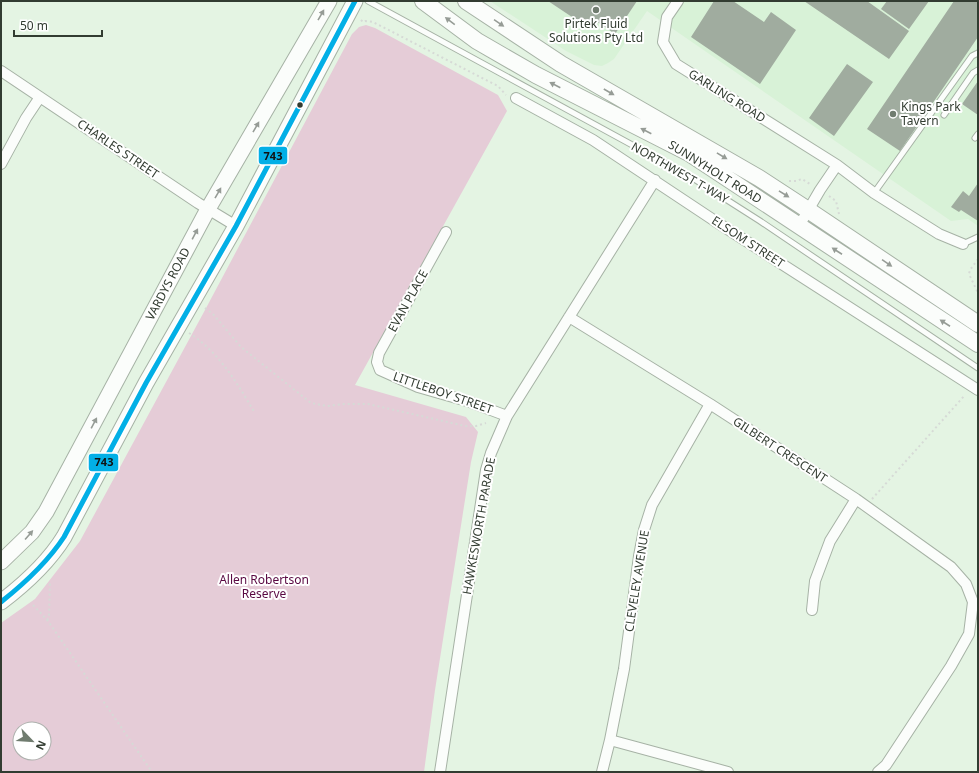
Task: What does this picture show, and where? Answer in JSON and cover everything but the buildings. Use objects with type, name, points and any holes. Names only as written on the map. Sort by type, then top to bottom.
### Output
[{"type":"main road","name":"VARDYS ROAD","points":[[1,562],[32,532],[46,512],[208,209],[329,1]]},
{"type":"main road","points":[[1,602],[28,580],[55,552],[68,530],[177,326],[236,226],[355,1]]},
{"type":"main road","name":"SUNNYHOLT ROAD","points":[[423,1],[477,41],[536,76],[689,153],[978,344]]},
{"type":"main road","name":"SUNNYHOLT ROAD","points":[[466,1],[561,64],[708,148],[808,210],[978,324]]},
{"type":"street","name":"GARLING ROAD","points":[[678,1],[667,17],[663,42],[676,64],[837,164],[874,193],[939,234],[963,244]]},
{"type":"street","name":"CHARLES STREET","points":[[1,71],[208,209],[236,226]]},
{"type":"street","points":[[1,164],[26,118],[40,97]]},
{"type":"street","name":"ELSOM STREET","points":[[516,98],[573,128],[975,388]]},
{"type":"street","points":[[799,226],[837,164]]},
{"type":"street","name":"HAWKESWORTH PARADE","points":[[440,772],[486,470],[491,453],[507,416],[655,180]]},
{"type":"street","name":"EVAN PLACE","points":[[380,370],[377,362],[379,353],[446,232]]},
{"type":"street","name":"GILBERT CRESCENT","points":[[569,317],[710,404],[856,499],[951,567],[966,584],[976,602],[969,634],[951,666],[886,765],[878,772]]},
{"type":"street","name":"LITTLEBOY STREET","points":[[380,370],[418,387],[467,401],[507,416]]},
{"type":"street","name":"CLEVELEY AVENUE","points":[[602,772],[624,669],[639,556],[644,530],[652,505],[710,404]]},
{"type":"street","points":[[812,610],[816,581],[830,541],[856,499]]},
{"type":"street","points":[[610,740],[728,772]]},
{"type":"lane","name":"NORTHWEST T-WAY","points":[[368,1],[690,177],[760,221],[978,368]]},
{"type":"lane","points":[[874,193],[972,56],[978,53]]},
{"type":"lane","points":[[944,115],[973,73],[978,70]]},
{"type":"lane","points":[[963,244],[978,237]]},
{"type":"path","points":[[360,20],[364,22],[373,22],[498,86],[508,96],[516,98]]},
{"type":"path","points":[[977,260],[978,265]]},
{"type":"path","points":[[977,260],[970,270],[970,274],[978,293]]},
{"type":"path","points":[[202,306],[213,314],[240,347],[311,403],[327,406],[368,404],[465,426],[476,426],[486,423]]},
{"type":"path","points":[[177,326],[191,334],[211,350],[234,378],[255,413]]},
{"type":"path","points":[[866,506],[975,388]]},
{"type":"path","points":[[47,620],[49,617],[50,581]]},
{"type":"path","points":[[34,605],[47,620],[152,772]]},
{"type":"shaded area","points":[[490,1],[978,1],[978,226],[968,219],[951,221],[647,11],[614,59],[602,66],[594,65],[566,51]]},
{"type":"green space","name":"Allen Robertson Reserve","points":[[366,25],[375,28],[498,95],[507,111],[355,385],[466,417],[478,432],[471,462],[435,690],[424,772],[1,772],[1,623],[35,599],[80,541],[352,34],[359,27]]},
{"type":"transit line","name":"743","points":[[1,602],[35,572],[64,537],[146,383],[236,226],[355,1]]},
{"type":"place","name":"Pirtek Fluid Solutions Pty Ltd","points":[[596,10]]},
{"type":"place","name":"Kings Park Tavern","points":[[893,114]]}]
